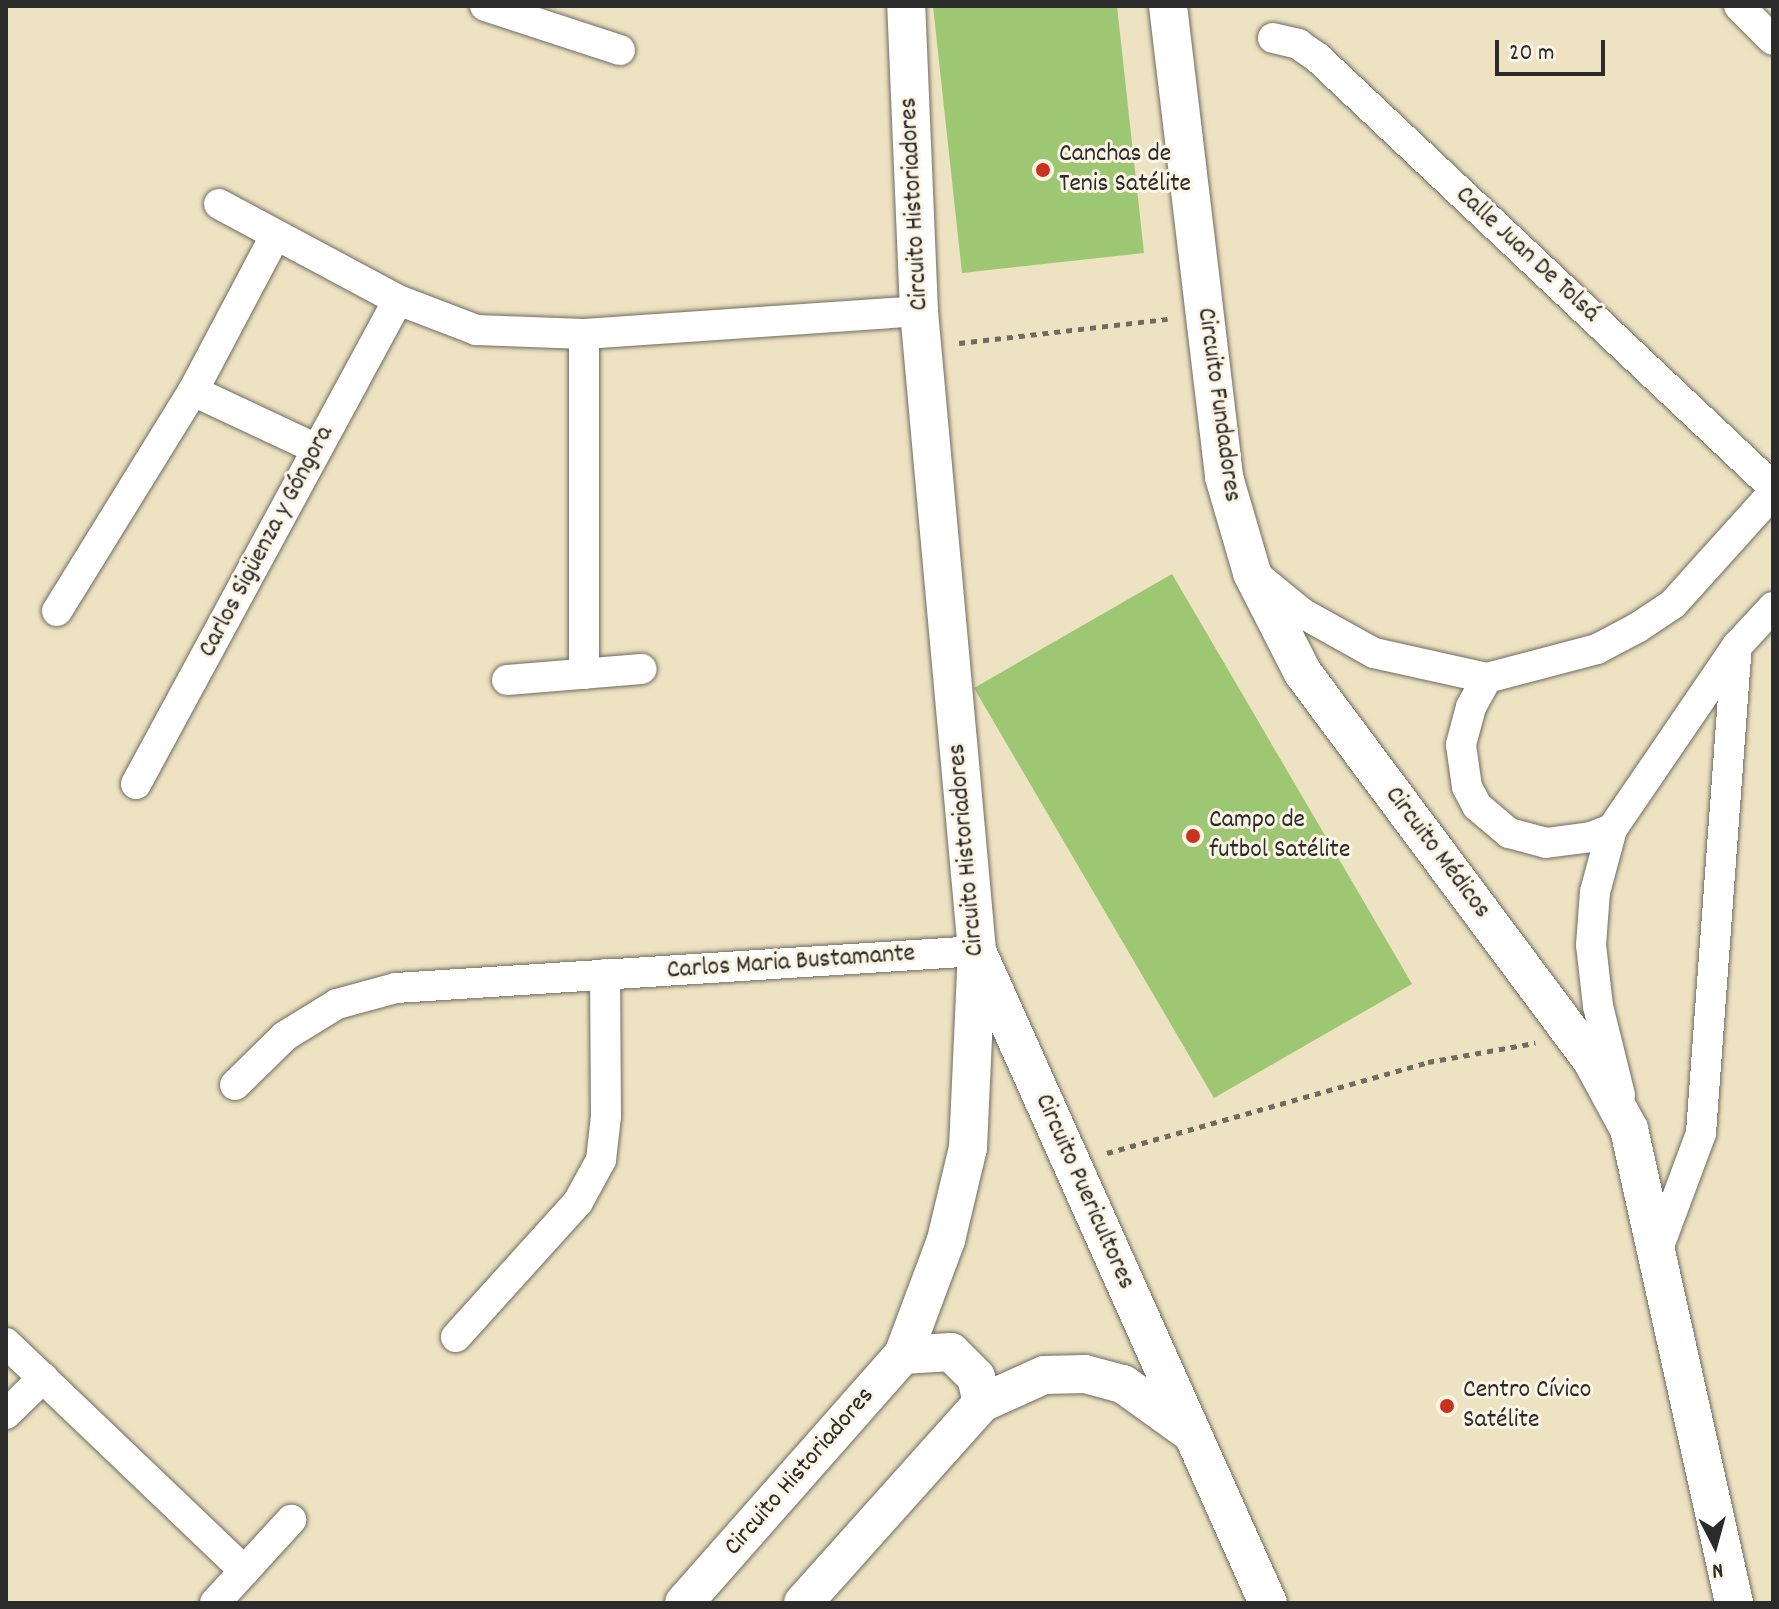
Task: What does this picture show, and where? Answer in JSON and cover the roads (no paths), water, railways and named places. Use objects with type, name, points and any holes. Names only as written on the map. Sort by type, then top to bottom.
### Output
[{"type":"street","points":[[485,6],[543,17],[620,50]]},
{"type":"street","name":"Circuito Historiadores","points":[[684,1603],[903,1355],[946,1240],[968,1148],[977,951],[921,329],[906,6]]},
{"type":"street","name":"Circuito Fundadores","points":[[1168,6],[1224,477],[1252,573]]},
{"type":"street","points":[[1739,6],[1773,40]]},
{"type":"street","name":"Calle Juan De Tolsá","points":[[1273,38],[1298,44],[1318,58],[1773,487]]},
{"type":"street","points":[[219,204],[398,300],[476,330],[584,334],[921,329]]},
{"type":"street","points":[[57,611],[193,391],[275,236]]},
{"type":"street","name":"Carlos Sigüenza y Góngora","points":[[136,784],[398,300]]},
{"type":"street","points":[[584,334],[584,674]]},
{"type":"street","points":[[193,391],[317,449]]},
{"type":"street","points":[[1252,573],[1302,613],[1374,653],[1487,678],[1597,649],[1637,628],[1673,604],[1773,493]]},
{"type":"street","name":"Circuito Médicos","points":[[1252,573],[1303,673],[1575,1036],[1629,1129]]},
{"type":"street","name":"Circuito Médicos","points":[[1734,1603],[1629,1129],[1598,1006],[1591,945],[1595,892],[1612,829],[1737,646],[1773,607]]},
{"type":"street","points":[[1655,1257],[1701,1133],[1737,646]]},
{"type":"street","points":[[507,680],[642,669]]},
{"type":"street","points":[[1487,678],[1471,707],[1461,745],[1467,787],[1484,815],[1509,833],[1546,843],[1591,837],[1612,829]]},
{"type":"street","name":"Carlos Maria Bustamante","points":[[235,1085],[285,1036],[337,1004],[396,988],[977,951]]},
{"type":"street","name":"Circuito Puericultores","points":[[977,951],[1268,1603]]},
{"type":"street","points":[[456,1337],[578,1202],[601,1160],[606,1116],[605,974]]},
{"type":"street","points":[[6,1343],[245,1571]]},
{"type":"street","points":[[903,1355],[951,1352],[976,1377],[982,1403]]},
{"type":"street","name":"Circuito Puericultores","points":[[817,1598],[982,1403],[1044,1375],[1085,1374],[1123,1384],[1191,1433]]},
{"type":"street","points":[[6,1414],[43,1378]]},
{"type":"street","points":[[215,1603],[291,1520]]},
{"type":"place","name":"Canchas de Tenis Satélite","points":[[1043,170]]},
{"type":"place","name":"Campo de futbol Satélite","points":[[1193,836]]},
{"type":"place","name":"Centro Cívico Satélite","points":[[1447,1406]]}]
